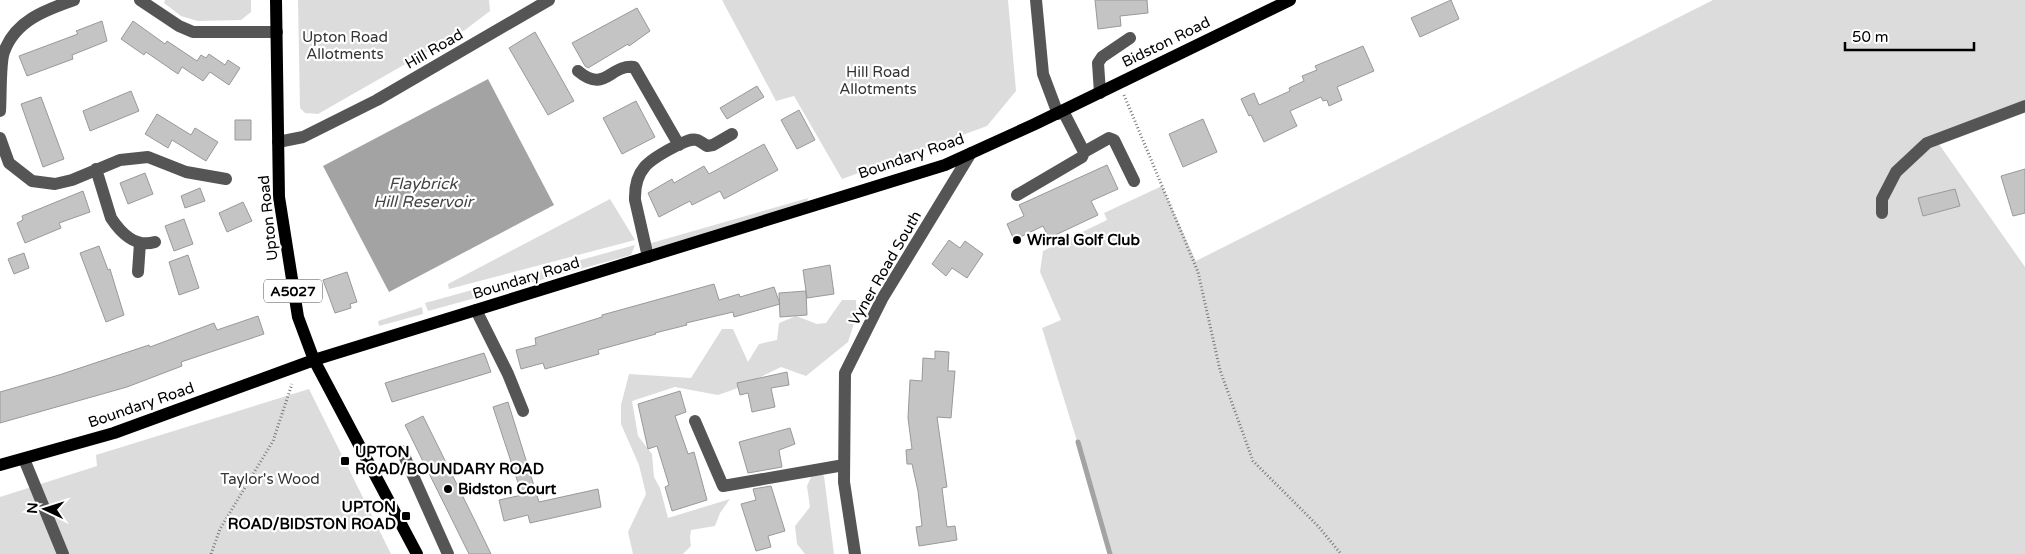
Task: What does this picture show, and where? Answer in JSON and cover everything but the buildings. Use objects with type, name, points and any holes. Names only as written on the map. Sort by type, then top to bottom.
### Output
[{"type":"main road","name":"Upton Road","points":[[276,0],[279,197],[298,318],[314,360],[417,554]]},
{"type":"main road","name":"Bidston Road","points":[[1060,112],[1290,0]]},
{"type":"main road","name":"Boundary Road","points":[[0,465],[114,433],[314,360],[945,165],[1060,112]]},
{"type":"street","points":[[0,111],[3,53],[18,27],[43,11],[74,0]]},
{"type":"street","points":[[140,0],[179,26],[192,32],[277,32]]},
{"type":"street","name":"Hill Road","points":[[278,142],[303,137],[377,100],[549,0]]},
{"type":"street","points":[[1036,0],[1043,74],[1060,112],[1084,152]]},
{"type":"street","points":[[1100,93],[1098,62],[1102,57],[1130,38]]},
{"type":"street","points":[[578,71],[590,80],[600,80],[625,68],[634,68],[679,145]]},
{"type":"street","points":[[1882,213],[1882,199],[1896,172],[1927,144],[2025,106]]},
{"type":"street","points":[[648,257],[636,210],[634,191],[638,177],[645,165],[654,157],[692,140],[698,140],[707,146],[714,145],[732,134]]},
{"type":"street","points":[[0,138],[9,164],[32,181],[55,184],[72,180],[120,160],[148,157],[186,172],[226,179]]},
{"type":"street","points":[[1017,195],[1082,157],[1084,152],[1109,138],[1114,140],[1134,181]]},
{"type":"street","name":"Vyner Road South","points":[[855,554],[844,482],[845,373],[882,300],[971,153]]},
{"type":"street","points":[[96,169],[111,218],[126,236],[140,244],[155,242]]},
{"type":"street","points":[[138,272],[140,244]]},
{"type":"street","points":[[476,310],[508,374],[523,411]]},
{"type":"street","points":[[695,421],[723,486],[844,465]]},
{"type":"street","points":[[402,451],[448,554]]},
{"type":"street","points":[[24,459],[62,554]]},
{"type":"path","points":[[1119,84],[1198,272],[1220,370],[1253,460],[1318,526],[1341,554]]},
{"type":"path","points":[[211,554],[220,529],[273,441],[298,367]]},
{"type":"green space","points":[[165,0],[251,0],[251,12],[241,20],[198,21],[181,16],[164,3]]},
{"type":"green space","name":"Upton Road Allotments","points":[[298,0],[489,0],[490,11],[465,30],[318,114],[305,113],[300,108]]},
{"type":"green space","name":"Hill Road Allotments","points":[[722,0],[1008,0],[1016,91],[987,126],[842,179],[794,96],[776,101]]},
{"type":"green space","name":"Wirral Golf Club","points":[[1713,0],[2025,0],[2025,101],[1934,137],[2025,267],[2025,554],[1112,554],[1042,328],[1061,320],[1040,272],[1043,251],[1107,220],[1104,213],[1162,186],[1196,261]]},
{"type":"green space","points":[[808,198],[806,204],[653,249],[648,244]]},
{"type":"green space","points":[[610,199],[635,240],[449,289],[448,284]]},
{"type":"green space","points":[[635,245],[631,255],[428,311],[425,303]]},
{"type":"green space","points":[[842,300],[856,300],[857,314],[848,342],[806,376],[781,367],[738,388],[718,395],[675,387],[632,401],[638,436],[652,454],[654,477],[660,488],[668,518],[730,499],[720,513],[715,526],[691,530],[691,546],[683,554],[633,554],[628,532],[646,494],[639,465],[621,424],[621,405],[629,374],[691,378],[722,329],[733,329],[748,362],[759,344],[777,340],[779,323],[796,316],[817,324],[826,323]]},
{"type":"green space","points":[[422,307],[423,314],[379,326],[378,321]]},
{"type":"green space","name":"Taylor's Wood","points":[[309,389],[391,554],[0,554],[0,497],[97,466],[96,455]]},
{"type":"green space","points":[[815,468],[824,476],[834,554],[805,554],[797,544],[795,526],[810,507],[807,486]]},
{"type":"water","name":"Flaybrick Hill Reservoir","points":[[488,79],[554,205],[389,292],[323,166]]},
{"type":"waterway","points":[[1078,442],[1110,554]]},
{"type":"place","name":"Wirral Golf Club","points":[[1017,240]]},
{"type":"place","name":"UPTON ROAD/BOUNDARY ROAD","points":[[345,461]]},
{"type":"place","name":"Bidston Court","points":[[448,489]]},
{"type":"place","name":"UPTON ROAD/BIDSTON ROAD","points":[[406,516]]}]
